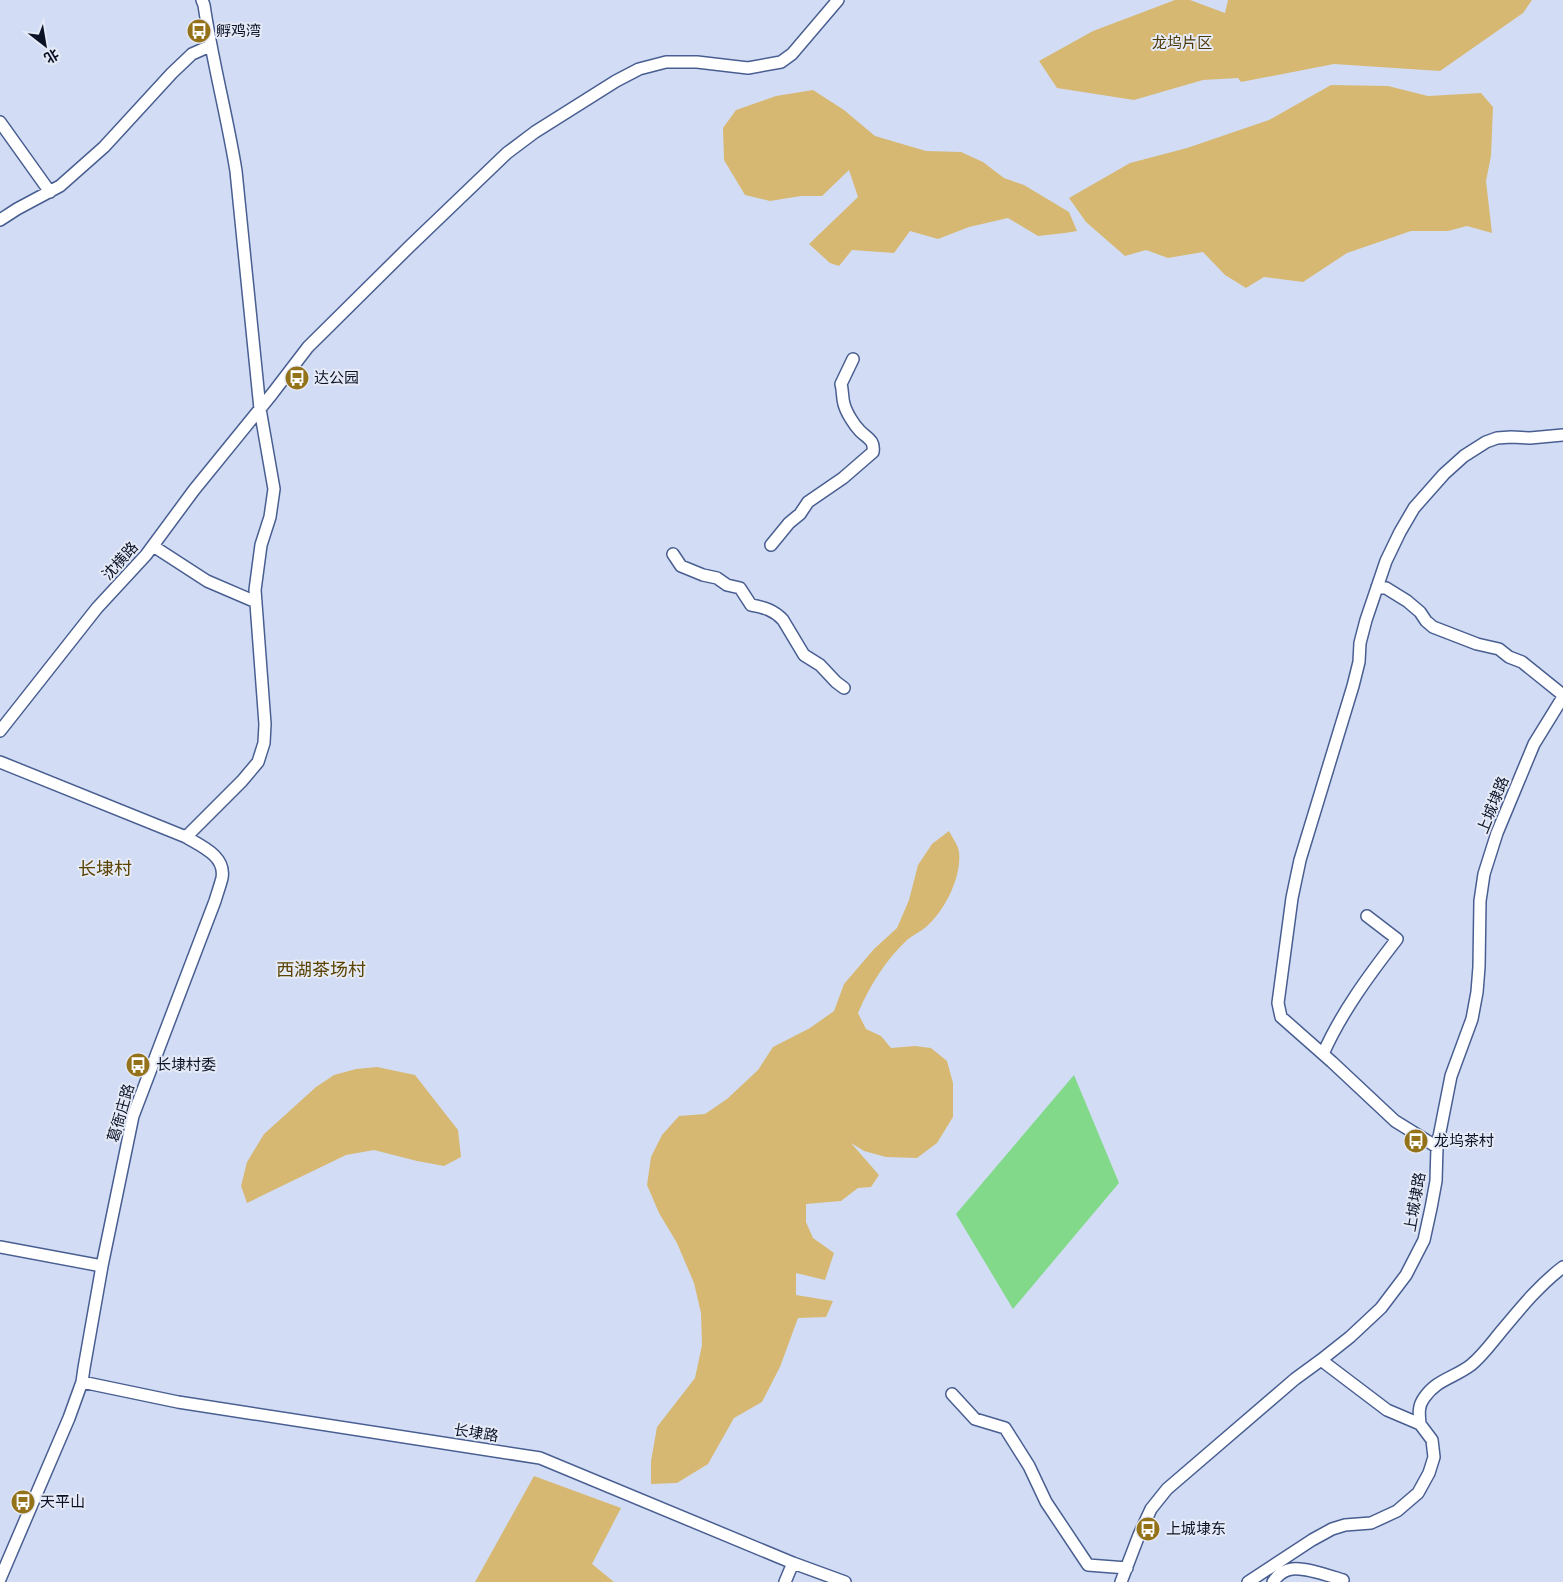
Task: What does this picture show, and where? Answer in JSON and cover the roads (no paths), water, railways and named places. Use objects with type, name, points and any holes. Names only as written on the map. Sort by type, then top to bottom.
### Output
[{"type":"street","points":[[186,837],[242,781],[258,762],[264,743],[255,590],[261,545],[270,516],[274,488],[260,409],[236,171],[230,134],[210,46],[203,2],[215,0]]},
{"type":"street","name":"沈横路","points":[[0,731],[97,608],[154,546],[194,490],[308,347],[507,153],[535,132],[616,81],[640,69],[666,62],[697,62],[748,68],[781,62],[792,54],[838,0]]},
{"type":"street","points":[[0,220],[60,186],[104,147],[192,54],[210,46]]},
{"type":"street","points":[[0,122],[50,192]]},
{"type":"street","points":[[771,545],[789,523],[800,514],[808,502],[843,478],[873,452],[874,447],[870,438],[859,430],[844,406],[840,384],[853,359]]},
{"type":"street","points":[[1437,1147],[1395,1121],[1281,1017],[1278,1003],[1292,898],[1300,860],[1353,686],[1359,662],[1362,635],[1377,586],[1396,539],[1414,508],[1444,474],[1464,456],[1486,442],[1497,438],[1563,435]]},
{"type":"street","points":[[154,546],[207,581],[256,602]]},
{"type":"street","points":[[673,554],[682,566],[740,588],[751,605],[762,607],[778,615],[804,655],[820,665],[844,688]]},
{"type":"street","points":[[1377,586],[1396,593],[1420,612],[1433,627],[1477,644],[1499,649],[1509,657],[1522,662],[1563,696]]},
{"type":"street","name":"上城埭路","points":[[1121,1582],[1151,1510],[1167,1490],[1294,1379],[1350,1337],[1381,1308],[1406,1275],[1424,1240],[1436,1181],[1437,1147],[1451,1076],[1472,1019],[1477,992],[1480,901],[1484,874],[1500,825],[1534,744],[1563,696]]},
{"type":"street","name":"葛衙庄路","points":[[0,762],[186,837],[212,852],[220,863],[222,876],[215,901],[133,1116],[102,1266],[82,1382],[69,1418],[0,1579]]},
{"type":"street","points":[[1323,1054],[1332,1032],[1397,939],[1367,916]]},
{"type":"street","points":[[0,1247],[102,1266]]},
{"type":"street","points":[[1248,1582],[1332,1529],[1345,1525],[1371,1523],[1397,1511],[1418,1493],[1430,1473],[1434,1457],[1432,1440],[1420,1424],[1418,1412],[1423,1399],[1444,1379],[1470,1365],[1483,1353],[1540,1286],[1563,1267]]},
{"type":"street","points":[[1321,1360],[1387,1410],[1420,1424]]},
{"type":"street","name":"长埭路","points":[[82,1382],[178,1402],[540,1458],[793,1563],[845,1582]]},
{"type":"street","points":[[952,1394],[975,1418],[1005,1428],[1029,1466],[1046,1502],[1088,1565],[1127,1568]]},
{"type":"street","points":[[785,1582],[793,1563]]},
{"type":"street","points":[[1273,1582],[1278,1575],[1292,1569],[1312,1571],[1343,1580]]},
{"type":"street","points":[[1312,1571],[1322,1582]]},
{"type":"place","name":"孵鸡湾","points":[[199,31]]},
{"type":"place","name":"达公园","points":[[297,378]]},
{"type":"place","name":"长埭村委","points":[[138,1065]]},
{"type":"place","name":"龙坞茶村","points":[[1416,1141]]},
{"type":"place","name":"天平山","points":[[23,1502]]},
{"type":"place","name":"上城埭东","points":[[1148,1529]]},
{"type":"district","name":"长埭村","points":[[105,869]]},
{"type":"district","name":"西湖茶场村","points":[[321,970]]},
{"type":"park label","name":"龙坞片区","points":[[1182,43]]}]
